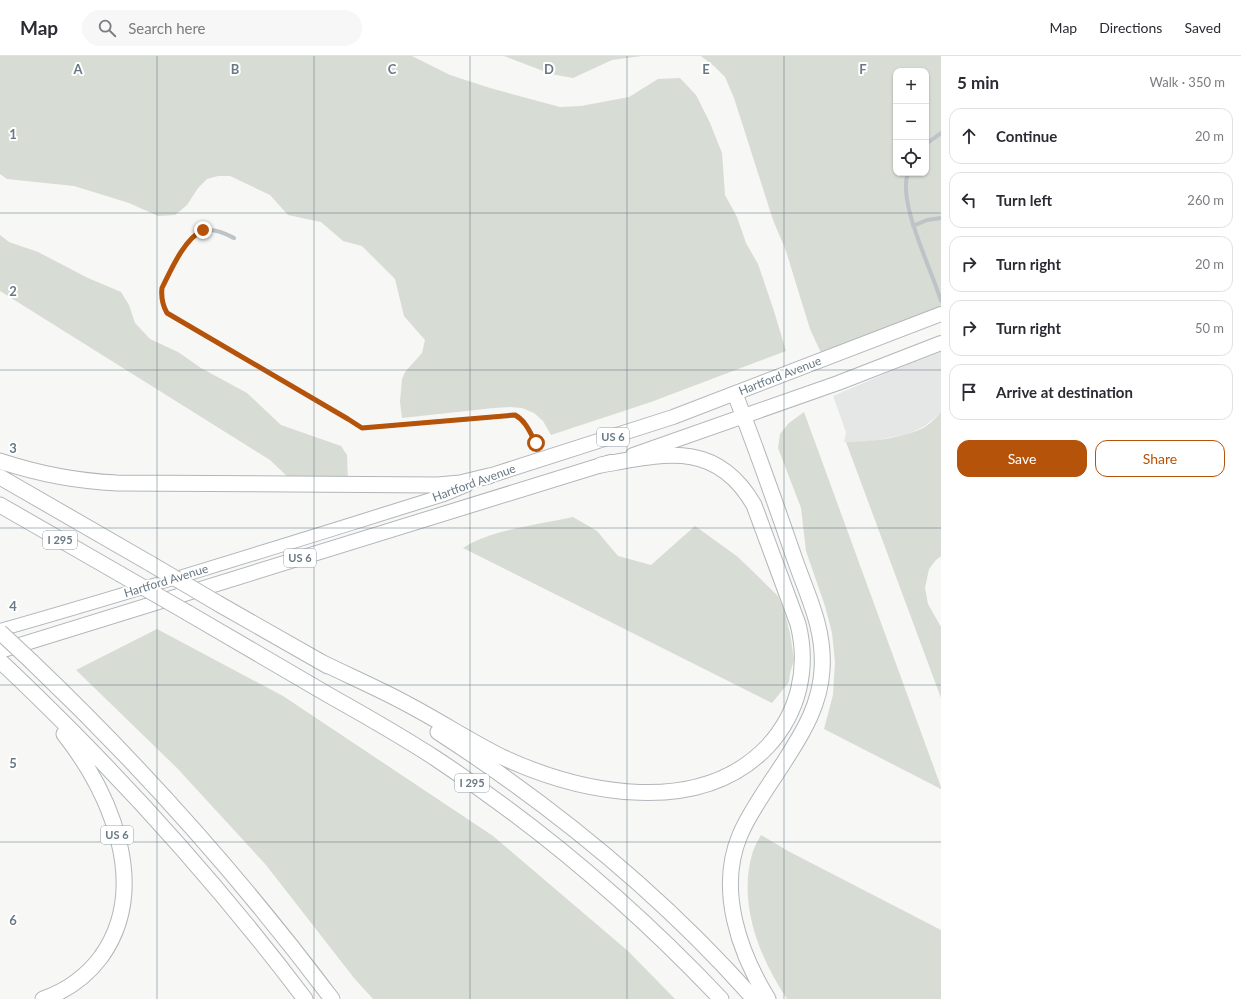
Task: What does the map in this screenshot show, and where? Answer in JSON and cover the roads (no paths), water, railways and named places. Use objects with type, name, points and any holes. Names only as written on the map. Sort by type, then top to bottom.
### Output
[{"type":"highway","name":"Hartford Avenue","points":[[489,476],[652,424],[735,394],[941,314]]},
{"type":"highway","name":"Hartford Avenue","points":[[0,651],[662,446],[838,383],[941,343]]},
{"type":"highway","points":[[735,394],[817,618],[822,650],[821,682],[809,721],[800,738],[745,824],[737,842],[732,862],[730,883],[739,936],[750,966],[768,999]]},
{"type":"highway","points":[[319,661],[408,704],[503,757],[534,770],[570,782],[625,792],[674,791],[704,784],[727,775],[743,766],[765,749],[787,720],[800,689],[803,661],[802,642],[798,624],[754,506],[743,489],[729,475],[713,464],[696,458],[678,455],[659,455],[600,465]]},
{"type":"highway","name":"US 6","points":[[0,461],[50,475],[84,481],[118,483],[430,486],[460,483],[489,476]]},
{"type":"highway","points":[[0,477],[430,726],[540,802],[594,845],[646,891],[696,938],[754,999]]},
{"type":"highway","name":"I 295","points":[[0,505],[403,738],[440,762],[515,814],[548,839],[608,889],[655,932],[721,999]]},
{"type":"highway","points":[[0,631],[128,758],[186,821],[229,869],[332,999]]},
{"type":"highway","points":[[4,665],[103,762],[156,820],[227,900],[305,999]]},
{"type":"highway","name":"US 6","points":[[4,665],[69,741],[95,780],[112,818],[120,850],[124,881],[121,910],[115,931],[106,950],[86,975],[60,992],[43,999]]},
{"type":"main road","name":"Hartford Avenue","points":[[0,631],[93,604],[444,495],[489,476]]},
{"type":"lane","points":[[929,142],[941,133]]},
{"type":"lane","points":[[907,176],[907,203],[913,226],[941,301]]},
{"type":"lane","points":[[913,226],[927,220],[941,218]]},
{"type":"lane","points":[[234,238],[219,231],[209,229],[196,234],[190,240],[162,288],[161,296],[163,306],[167,313],[362,428],[515,415],[521,418],[529,429],[541,459]]}]
